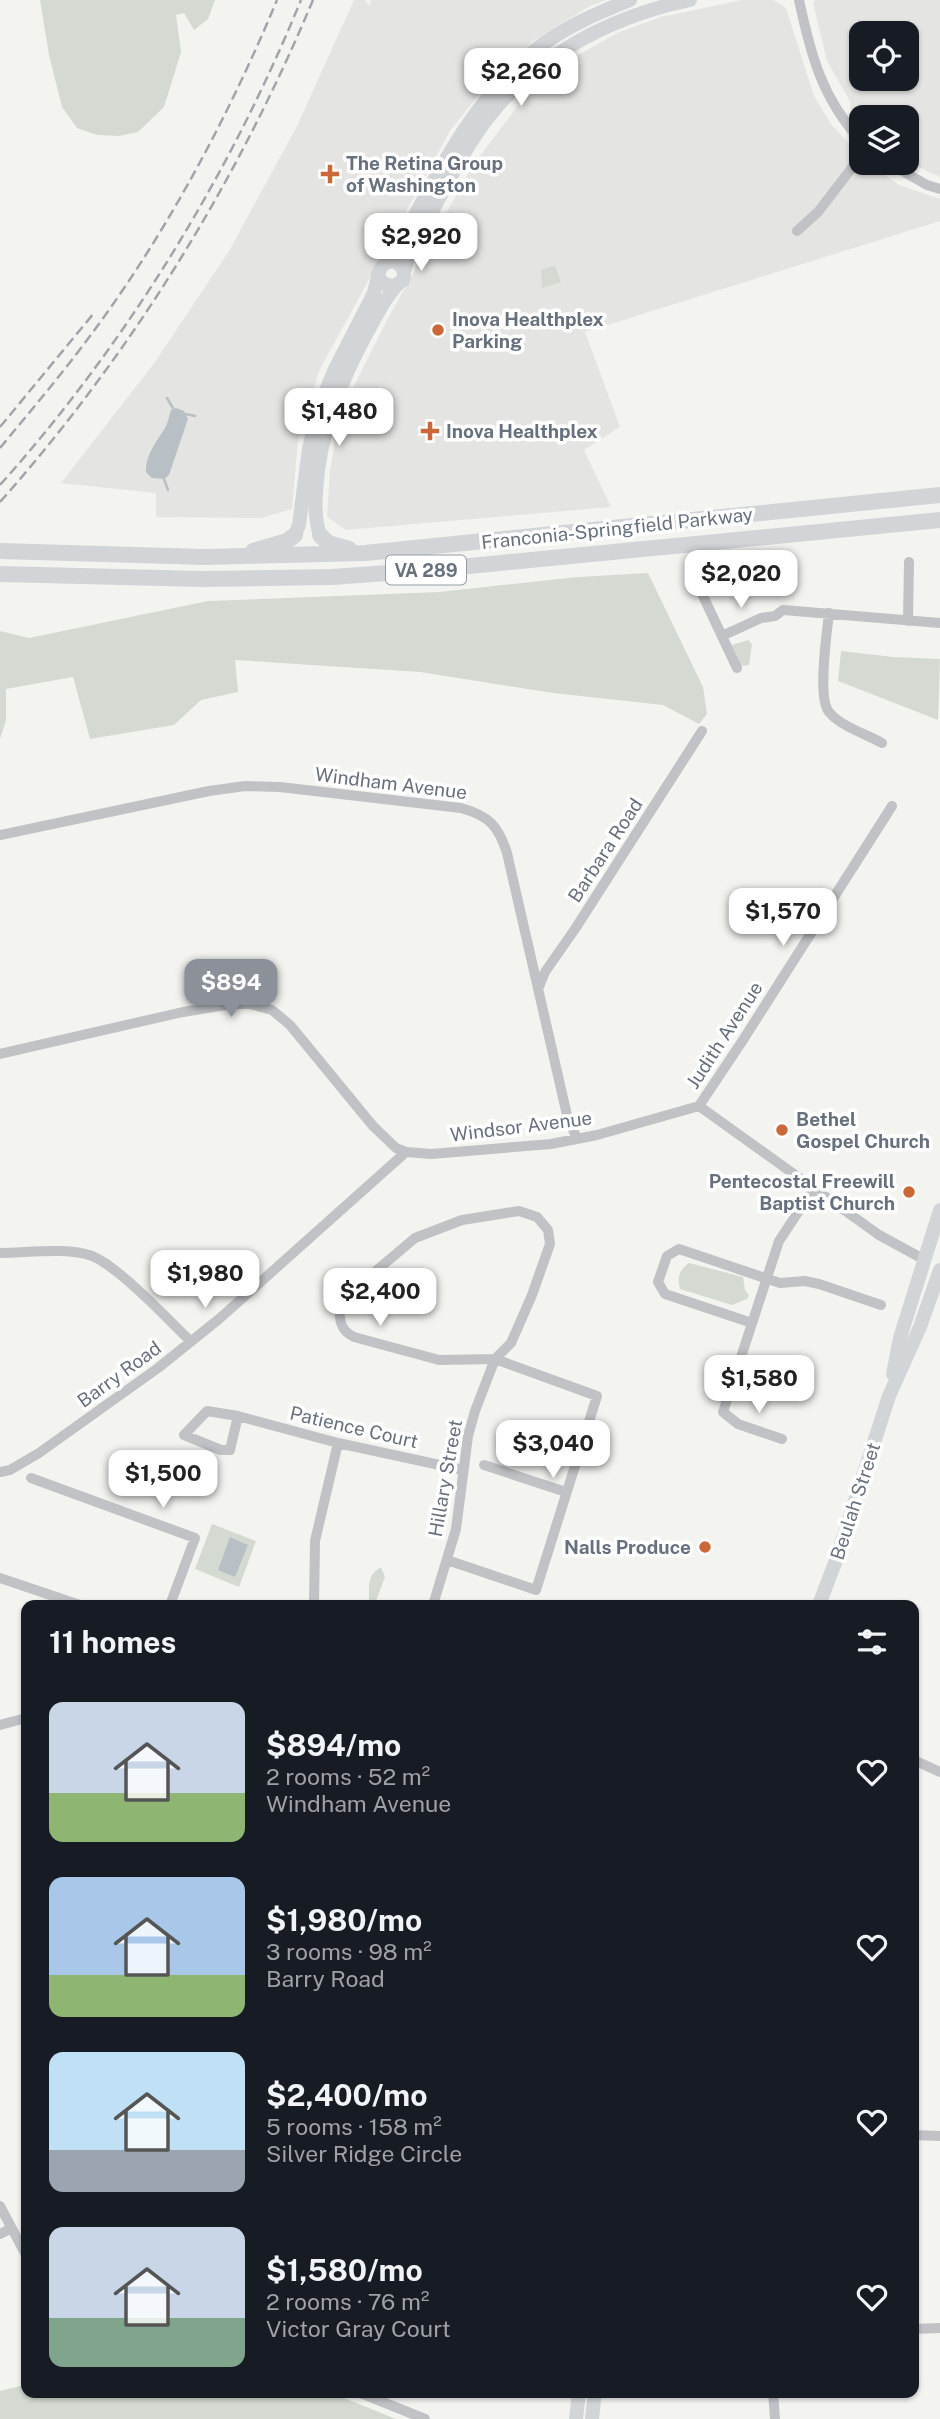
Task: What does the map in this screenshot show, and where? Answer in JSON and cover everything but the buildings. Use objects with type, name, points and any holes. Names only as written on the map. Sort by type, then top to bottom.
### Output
[{"type":"main road","name":"Franconia-Springfield Parkway","points":[[0,551],[234,557],[365,553],[940,495]]},
{"type":"main road","name":"Franconia-Springfield Parkway","points":[[0,574],[202,579],[343,576],[940,520]]},
{"type":"main road","points":[[234,557],[282,543],[295,535]]},
{"type":"main road","points":[[320,535],[328,543],[365,553]]},
{"type":"street","points":[[295,535],[299,525],[309,449],[318,410],[335,369],[373,295],[381,269],[396,251],[465,126],[511,72],[536,49],[573,25],[630,0]]},
{"type":"street","points":[[320,535],[316,516],[316,488],[328,421],[348,368],[385,300],[401,278],[408,257],[475,135],[524,79],[546,61],[590,34],[655,8],[690,0]]},
{"type":"street","points":[[799,0],[817,73],[827,95],[849,127]]},
{"type":"street","points":[[797,231],[818,212],[849,172]]},
{"type":"street","points":[[908,175],[940,189]]},
{"type":"street","points":[[381,269],[397,262],[401,278]]},
{"type":"street","points":[[381,269],[384,285],[393,287],[401,278]]},
{"type":"street","points":[[908,621],[909,562]]},
{"type":"street","points":[[695,579],[737,668]]},
{"type":"street","points":[[722,636],[761,618],[775,616],[783,610],[940,623]]},
{"type":"street","points":[[829,613],[823,695],[827,710],[841,721],[882,743]]},
{"type":"street","name":"Barbara Road","points":[[539,988],[545,972],[702,731]]},
{"type":"street","name":"Windham Avenue","points":[[0,835],[209,791],[245,786],[280,787],[461,808],[474,812],[493,823],[503,842],[568,1115],[578,1139]]},
{"type":"street","name":"Judith Avenue","points":[[699,1106],[892,806]]},
{"type":"street","points":[[0,1054],[183,1012],[231,1004],[256,1005],[272,1010],[290,1025],[373,1126],[396,1148],[406,1152]]},
{"type":"street","points":[[699,1106],[879,1236],[940,1269]]},
{"type":"street","name":"Windsor Avenue","points":[[406,1152],[431,1154],[505,1149],[578,1139],[597,1136],[699,1106]]},
{"type":"street","name":"Barry Road","points":[[0,1472],[39,1453],[191,1342],[406,1152]]},
{"type":"street","points":[[782,1438],[738,1424],[723,1412],[779,1241],[814,1188]]},
{"type":"street","name":"Beulah Street","points":[[889,1396],[900,1338],[940,1210]]},
{"type":"street","name":"Hillary Street","points":[[435,1600],[459,1510],[463,1470],[475,1411],[495,1359],[511,1343],[532,1295],[550,1244],[548,1230],[537,1217],[519,1211],[462,1220],[415,1238],[339,1302],[340,1325],[355,1337],[439,1360],[495,1359]]},
{"type":"street","points":[[752,1323],[665,1294],[658,1282],[667,1256],[679,1249],[780,1283],[819,1284],[881,1305]]},
{"type":"street","points":[[0,1253],[70,1253],[93,1257],[128,1283],[191,1342]]},
{"type":"street","name":"Beulah Street","points":[[821,1600],[889,1396],[919,1328],[940,1269]]},
{"type":"street","points":[[447,1560],[536,1590],[597,1396],[495,1359]]},
{"type":"street","name":"Patience Court","points":[[238,1416],[230,1450],[221,1450],[184,1435],[207,1411],[238,1416],[338,1443],[463,1470]]},
{"type":"street","points":[[314,1600],[315,1541],[338,1443]]},
{"type":"street","points":[[484,1465],[566,1492]]},
{"type":"street","points":[[31,1478],[195,1538],[172,1600]]},
{"type":"street","points":[[0,1578],[65,1600]]},
{"type":"street","points":[[0,1725],[21,1719]]},
{"type":"street","points":[[919,1762],[940,1772]]},
{"type":"street","points":[[919,2135],[940,2136]]},
{"type":"street","points":[[0,2206],[21,2247]]},
{"type":"street","points":[[0,2234],[10,2229]]},
{"type":"street","points":[[919,2329],[940,2328]]},
{"type":"street","points":[[373,2398],[425,2419]]},
{"type":"street","points":[[576,2419],[578,2398]]},
{"type":"street","points":[[592,2419],[594,2398]]},
{"type":"street","points":[[774,2398],[775,2419]]},
{"type":"shaded area","points":[[40,0],[215,0],[208,19],[194,30],[184,13],[176,15],[181,52],[164,107],[138,132],[119,136],[97,135],[77,128],[62,107],[49,55]]},
{"type":"shaded area","points":[[354,0],[365,0],[369,6],[371,0],[606,0],[590,6],[533,41],[492,78],[450,131],[319,371],[298,440],[292,509],[262,518],[156,517],[156,493],[61,483],[155,362],[229,251],[297,126]]},
{"type":"shaded area","points":[[742,0],[773,0],[786,8],[814,96],[831,124],[849,143],[849,175],[885,175],[899,185],[940,199],[940,221],[585,332],[620,427],[584,450],[611,507],[346,530],[327,517],[330,470],[337,432],[349,396],[387,320],[473,165],[517,107],[568,61],[617,33],[661,17]]},
{"type":"shaded area","points":[[815,0],[940,0],[940,177],[919,168],[919,105],[851,105],[827,61],[813,3]]},
{"type":"shaded area","points":[[555,265],[561,282],[542,288],[541,270]]},
{"type":"shaded area","points":[[176,408],[184,411],[188,419],[169,475],[164,479],[152,478],[146,472],[147,460],[166,426],[171,410]]},
{"type":"shaded area","points":[[648,573],[703,687],[707,714],[699,724],[663,705],[553,693],[420,672],[235,660],[238,692],[201,700],[174,725],[90,739],[73,677],[6,689],[6,720],[0,739],[0,631],[29,638],[208,601],[439,592],[578,577]]},
{"type":"shaded area","points":[[748,640],[752,644],[749,665],[741,666],[732,645]]},
{"type":"shaded area","points":[[841,651],[940,659],[938,720],[838,681]]},
{"type":"shaded area","points":[[689,1263],[743,1277],[745,1290],[749,1295],[747,1299],[732,1305],[680,1289],[680,1274]]},
{"type":"shaded area","points":[[212,1524],[256,1541],[239,1587],[195,1569]]},
{"type":"shaded area","points":[[230,1537],[248,1545],[235,1577],[218,1570]]},
{"type":"shaded area","points":[[381,1567],[385,1577],[376,1600],[369,1600],[369,1585],[376,1570]]},
{"type":"shaded area","points":[[21,2386],[21,2398],[344,2398],[396,2419],[0,2419],[0,2391]]},
{"type":"waterway","points":[[167,398],[173,408]]},
{"type":"waterway","points":[[186,414],[195,416]]},
{"type":"waterway","points":[[164,479],[168,490]]},
{"type":"railway","points":[[0,448],[84,344],[167,221],[237,90],[277,0]]},
{"type":"railway","points":[[0,485],[90,374],[171,255],[241,130],[273,66],[301,0]]},
{"type":"railway","points":[[0,502],[94,387],[177,264],[250,135],[313,0]]},
{"type":"railway","points":[[0,427],[94,313]]},
{"type":"place","name":"The Retina Group of Washington","points":[[330,174]]},
{"type":"place","name":"Inova Healthplex Parking","points":[[438,330]]},
{"type":"place","name":"Inova Healthplex","points":[[430,431]]},
{"type":"place","name":"Bethel Gospel Church","points":[[782,1130]]},
{"type":"place","name":"Pentecostal Freewill Baptist Church","points":[[909,1192]]},
{"type":"place","name":"Nalls Produce","points":[[705,1547]]}]
